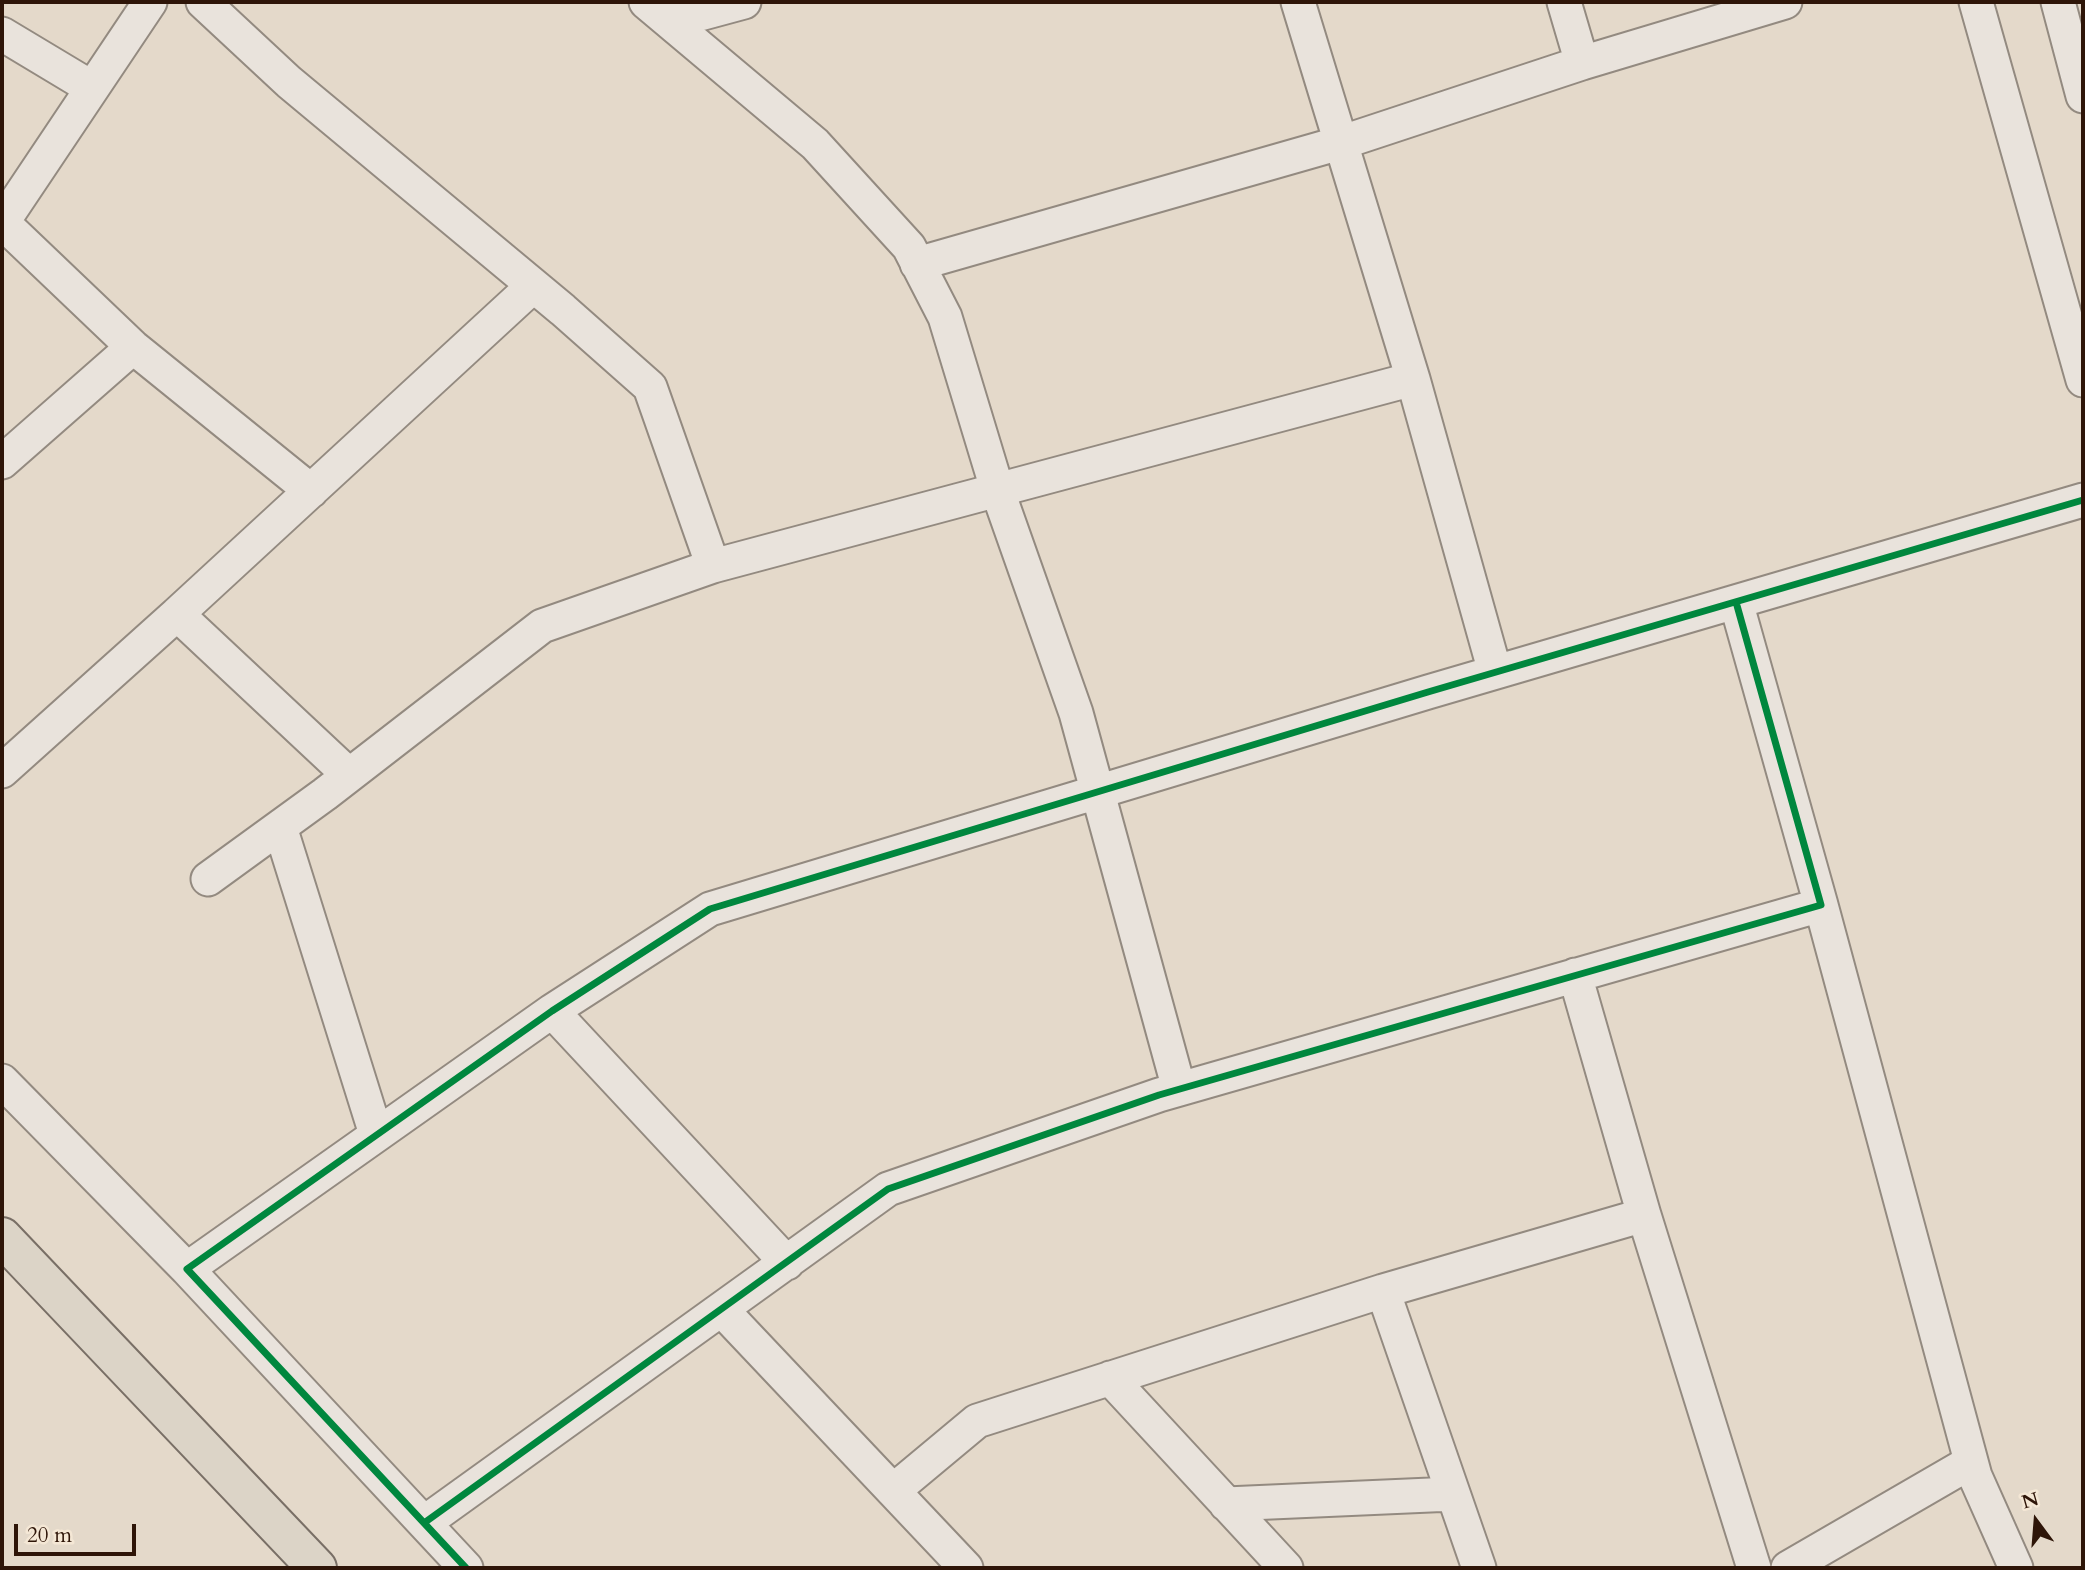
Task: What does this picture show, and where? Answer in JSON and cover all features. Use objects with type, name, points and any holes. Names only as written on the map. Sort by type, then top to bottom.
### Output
[{"type":"main road","points":[[2,1237],[317,1568]]},
{"type":"street","points":[[150,2],[2,223],[133,347],[311,491]]},
{"type":"street","points":[[203,2],[289,82],[650,387],[713,566]]},
{"type":"street","points":[[658,12],[744,2]]},
{"type":"street","points":[[1298,2],[1413,379],[1495,672]]},
{"type":"street","points":[[1564,2],[1582,63]]},
{"type":"street","points":[[917,264],[1340,143],[1582,63],[1785,2]]},
{"type":"street","points":[[1976,2],[2083,380]]},
{"type":"street","points":[[2058,2],[2083,96]]},
{"type":"street","points":[[658,12],[815,144],[909,247],[945,317],[998,492],[1076,713],[1179,1089]]},
{"type":"street","points":[[2,34],[92,88]]},
{"type":"street","points":[[2,771],[533,286]]},
{"type":"street","points":[[2,462],[133,347]]},
{"type":"street","points":[[208,879],[349,775],[542,626],[713,566],[1413,379]]},
{"type":"street","points":[[187,1269],[552,1011],[710,909],[1495,672],[2083,500]]},
{"type":"street","points":[[1736,602],[1821,905],[1971,1462],[2016,1568]]},
{"type":"street","points":[[177,614],[349,775]]},
{"type":"street","points":[[280,827],[376,1134]]},
{"type":"street","points":[[424,1523],[887,1189],[1179,1089],[1821,905]]},
{"type":"street","points":[[1575,975],[1644,1214],[1754,1568]]},
{"type":"street","points":[[552,1011],[787,1263]]},
{"type":"street","points":[[2,1081],[187,1269],[466,1568]]},
{"type":"street","points":[[893,1491],[977,1421],[1383,1292],[1644,1214]]},
{"type":"street","points":[[1383,1292],[1479,1568]]},
{"type":"street","points":[[722,1310],[966,1568]]},
{"type":"street","points":[[1110,1378],[1286,1568]]},
{"type":"street","points":[[1788,1568],[1971,1462]]},
{"type":"street","points":[[1226,1504],[1453,1494]]},
{"type":"cycle path","points":[[466,1568],[187,1269],[552,1011],[710,909],[1428,692],[2083,500]]},
{"type":"cycle path","points":[[424,1523],[888,1189],[1159,1095],[1821,905],[1736,602]]}]
